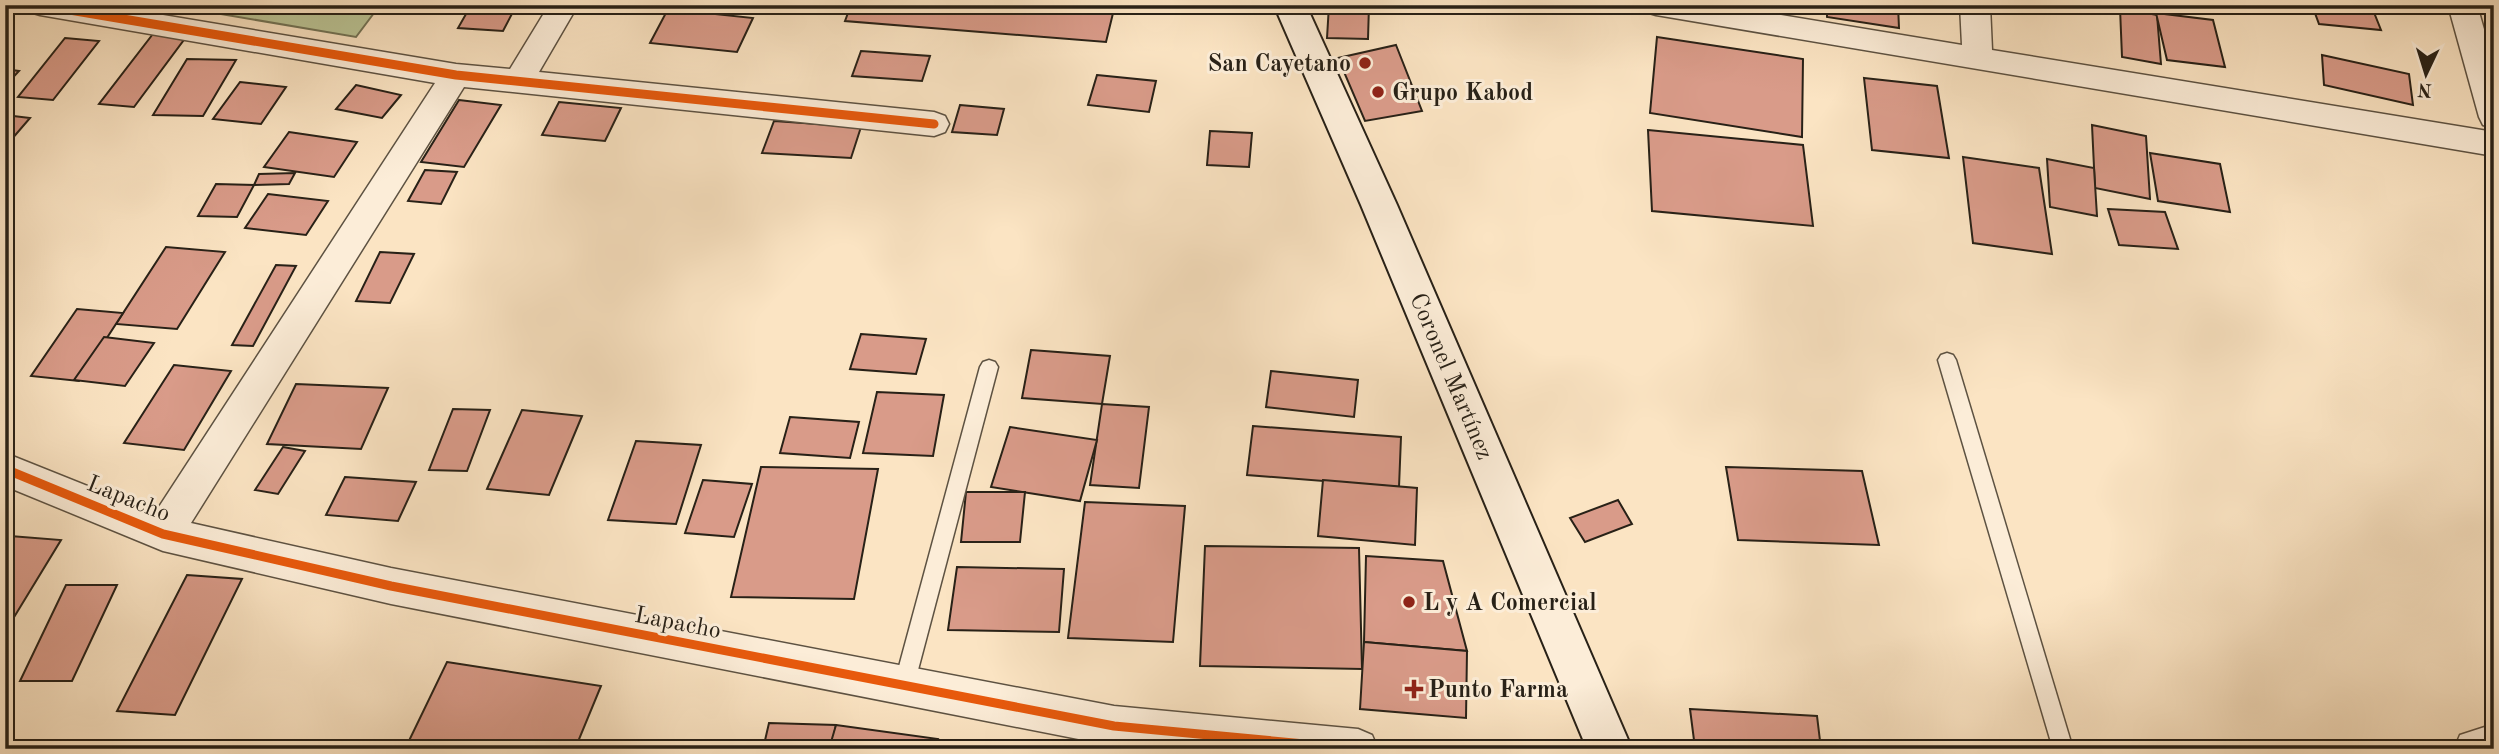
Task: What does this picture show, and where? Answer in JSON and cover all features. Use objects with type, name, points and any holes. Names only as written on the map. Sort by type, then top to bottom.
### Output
[{"type":"main road","name":"Coronel Martínez","points":[[1290,5],[1390,231],[1610,749]]},
{"type":"street","points":[[40,5],[456,75],[934,124]]},
{"type":"street","points":[[519,81],[564,5]]},
{"type":"street","points":[[1656,5],[2494,144]]},
{"type":"street","points":[[1975,5],[1977,60]]},
{"type":"street","points":[[2462,5],[2494,117]]},
{"type":"street","points":[[163,534],[456,75]]},
{"type":"street","name":"Lapacho","points":[[5,469],[163,534],[391,586],[1114,726],[1358,749]]},
{"type":"street","points":[[2474,749],[2494,744]]},
{"type":"lane","points":[[1947,360],[2063,749]]},
{"type":"lane","points":[[904,685],[989,367]]},
{"type":"green space","points":[[168,5],[380,5],[356,37]]},
{"type":"building","points":[[851,5],[1115,5],[1106,42],[845,21]]},
{"type":"building","points":[[1329,5],[1369,5],[1368,39],[1327,38]]},
{"type":"building","points":[[1827,5],[1898,5],[1899,28],[1827,17]]},
{"type":"building","points":[[2015,5],[2049,5],[2052,14],[2018,13]]},
{"type":"building","points":[[2312,5],[2371,5],[2381,30],[2319,24]]},
{"type":"building","points":[[470,7],[514,10],[503,31],[458,28]]},
{"type":"building","points":[[2120,8],[2157,15],[2161,64],[2122,57]]},
{"type":"building","points":[[668,9],[753,18],[737,52],[650,43]]},
{"type":"building","points":[[2156,13],[2213,20],[2225,67],[2167,60]]},
{"type":"building","points":[[156,30],[189,33],[134,107],[99,104]]},
{"type":"building","points":[[1657,37],[1803,59],[1802,137],[1650,113]]},
{"type":"building","points":[[65,38],[99,41],[53,100],[18,97]]},
{"type":"building","points":[[1396,45],[1422,111],[1365,121],[1338,58]]},
{"type":"building","points":[[861,51],[930,56],[922,81],[852,76]]},
{"type":"building","points":[[2322,55],[2409,74],[2413,105],[2324,85]]},
{"type":"building","points":[[187,59],[236,60],[203,116],[153,115]]},
{"type":"building","points":[[5,69],[19,71],[5,86]]},
{"type":"building","points":[[1097,75],[1156,81],[1149,112],[1088,105]]},
{"type":"building","points":[[1864,78],[1937,86],[1949,158],[1872,150]]},
{"type":"building","points":[[240,82],[286,87],[261,124],[213,119]]},
{"type":"building","points":[[356,85],[401,95],[382,118],[336,109]]},
{"type":"building","points":[[459,100],[501,105],[464,167],[421,162]]},
{"type":"building","points":[[559,102],[621,108],[605,141],[542,135]]},
{"type":"building","points":[[960,105],[1004,109],[997,135],[952,132]]},
{"type":"building","points":[[5,115],[30,118],[5,147]]},
{"type":"building","points":[[774,121],[861,127],[851,158],[762,153]]},
{"type":"building","points":[[2092,125],[2146,136],[2150,199],[2095,188]]},
{"type":"building","points":[[1648,130],[1803,145],[1813,226],[1652,211]]},
{"type":"building","points":[[1210,131],[1252,133],[1249,167],[1207,165]]},
{"type":"building","points":[[289,132],[357,142],[334,177],[264,167]]},
{"type":"building","points":[[2150,153],[2220,164],[2230,212],[2158,201]]},
{"type":"building","points":[[1963,157],[2039,168],[2052,254],[1973,243]]},
{"type":"building","points":[[2047,159],[2094,168],[2097,216],[2050,207]]},
{"type":"building","points":[[425,170],[457,172],[441,204],[408,201]]},
{"type":"building","points":[[295,173],[289,184],[254,185],[259,174]]},
{"type":"building","points":[[216,184],[254,185],[237,217],[198,216]]},
{"type":"building","points":[[268,194],[328,201],[306,235],[245,228]]},
{"type":"building","points":[[2108,209],[2165,212],[2178,249],[2119,245]]},
{"type":"building","points":[[166,247],[225,252],[177,329],[116,324]]},
{"type":"building","points":[[380,252],[414,254],[390,303],[356,301]]},
{"type":"building","points":[[276,265],[296,266],[253,346],[232,345]]},
{"type":"building","points":[[77,309],[123,313],[79,381],[31,376]]},
{"type":"building","points":[[861,334],[926,339],[916,374],[850,369]]},
{"type":"building","points":[[104,337],[154,343],[125,386],[74,380]]},
{"type":"building","points":[[1031,350],[1110,356],[1102,404],[1022,398]]},
{"type":"building","points":[[174,365],[231,371],[184,450],[124,443]]},
{"type":"building","points":[[1271,371],[1358,380],[1354,417],[1266,407]]},
{"type":"building","points":[[296,384],[388,388],[361,449],[267,444]]},
{"type":"building","points":[[877,392],[944,395],[933,456],[863,453]]},
{"type":"building","points":[[1102,404],[1149,407],[1139,488],[1090,485]]},
{"type":"building","points":[[453,409],[490,410],[467,471],[429,470]]},
{"type":"building","points":[[522,410],[582,416],[549,495],[487,489]]},
{"type":"building","points":[[790,417],[859,422],[850,458],[780,453]]},
{"type":"building","points":[[1253,426],[1401,437],[1399,487],[1247,475]]},
{"type":"building","points":[[1010,427],[1097,440],[1080,501],[991,487]]},
{"type":"building","points":[[636,441],[701,445],[676,524],[608,520]]},
{"type":"building","points":[[283,447],[305,451],[278,494],[255,490]]},
{"type":"building","points":[[761,467],[878,469],[854,599],[731,597]]},
{"type":"building","points":[[1726,467],[1862,471],[1879,545],[1738,540]]},
{"type":"building","points":[[345,477],[416,482],[398,521],[326,515]]},
{"type":"building","points":[[703,480],[752,484],[734,537],[685,533]]},
{"type":"building","points":[[1323,480],[1417,488],[1415,545],[1318,536]]},
{"type":"building","points":[[966,492],[1025,492],[1020,542],[961,542]]},
{"type":"building","points":[[1618,500],[1632,524],[1585,542],[1570,518]]},
{"type":"building","points":[[1085,502],[1185,506],[1173,642],[1068,638]]},
{"type":"building","points":[[10,536],[61,540],[5,632],[5,543]]},
{"type":"building","points":[[1205,546],[1359,548],[1362,669],[1200,666]]},
{"type":"building","name":"L y A Comercial","points":[[1366,556],[1443,561],[1467,651],[1364,642]]},
{"type":"building","points":[[957,567],[1064,569],[1059,632],[948,630]]},
{"type":"building","points":[[187,575],[242,579],[175,715],[117,711]]},
{"type":"building","points":[[66,585],[117,585],[72,681],[20,681]]},
{"type":"building","name":"Punto Farma","points":[[1364,642],[1467,651],[1466,718],[1360,709]]},
{"type":"building","points":[[447,662],[601,686],[575,749],[405,749]]},
{"type":"building","points":[[1690,709],[1817,716],[1821,749],[1695,748]]},
{"type":"building","points":[[769,723],[836,725],[831,749],[763,749]]},
{"type":"building","points":[[836,725],[938,739],[935,749],[829,749]]},
{"type":"cycle path","points":[[40,5],[456,75],[934,124]]},
{"type":"cycle path","points":[[5,469],[163,534],[391,586],[1114,726],[1358,749]]},
{"type":"place","name":"San Cayetano","points":[[1365,63]]},
{"type":"place","name":"Grupo Kabod","points":[[1378,92]]},
{"type":"place","name":"L y A Comercial","points":[[1409,602]]},
{"type":"place","name":"Punto Farma","points":[[1414,689]]}]
